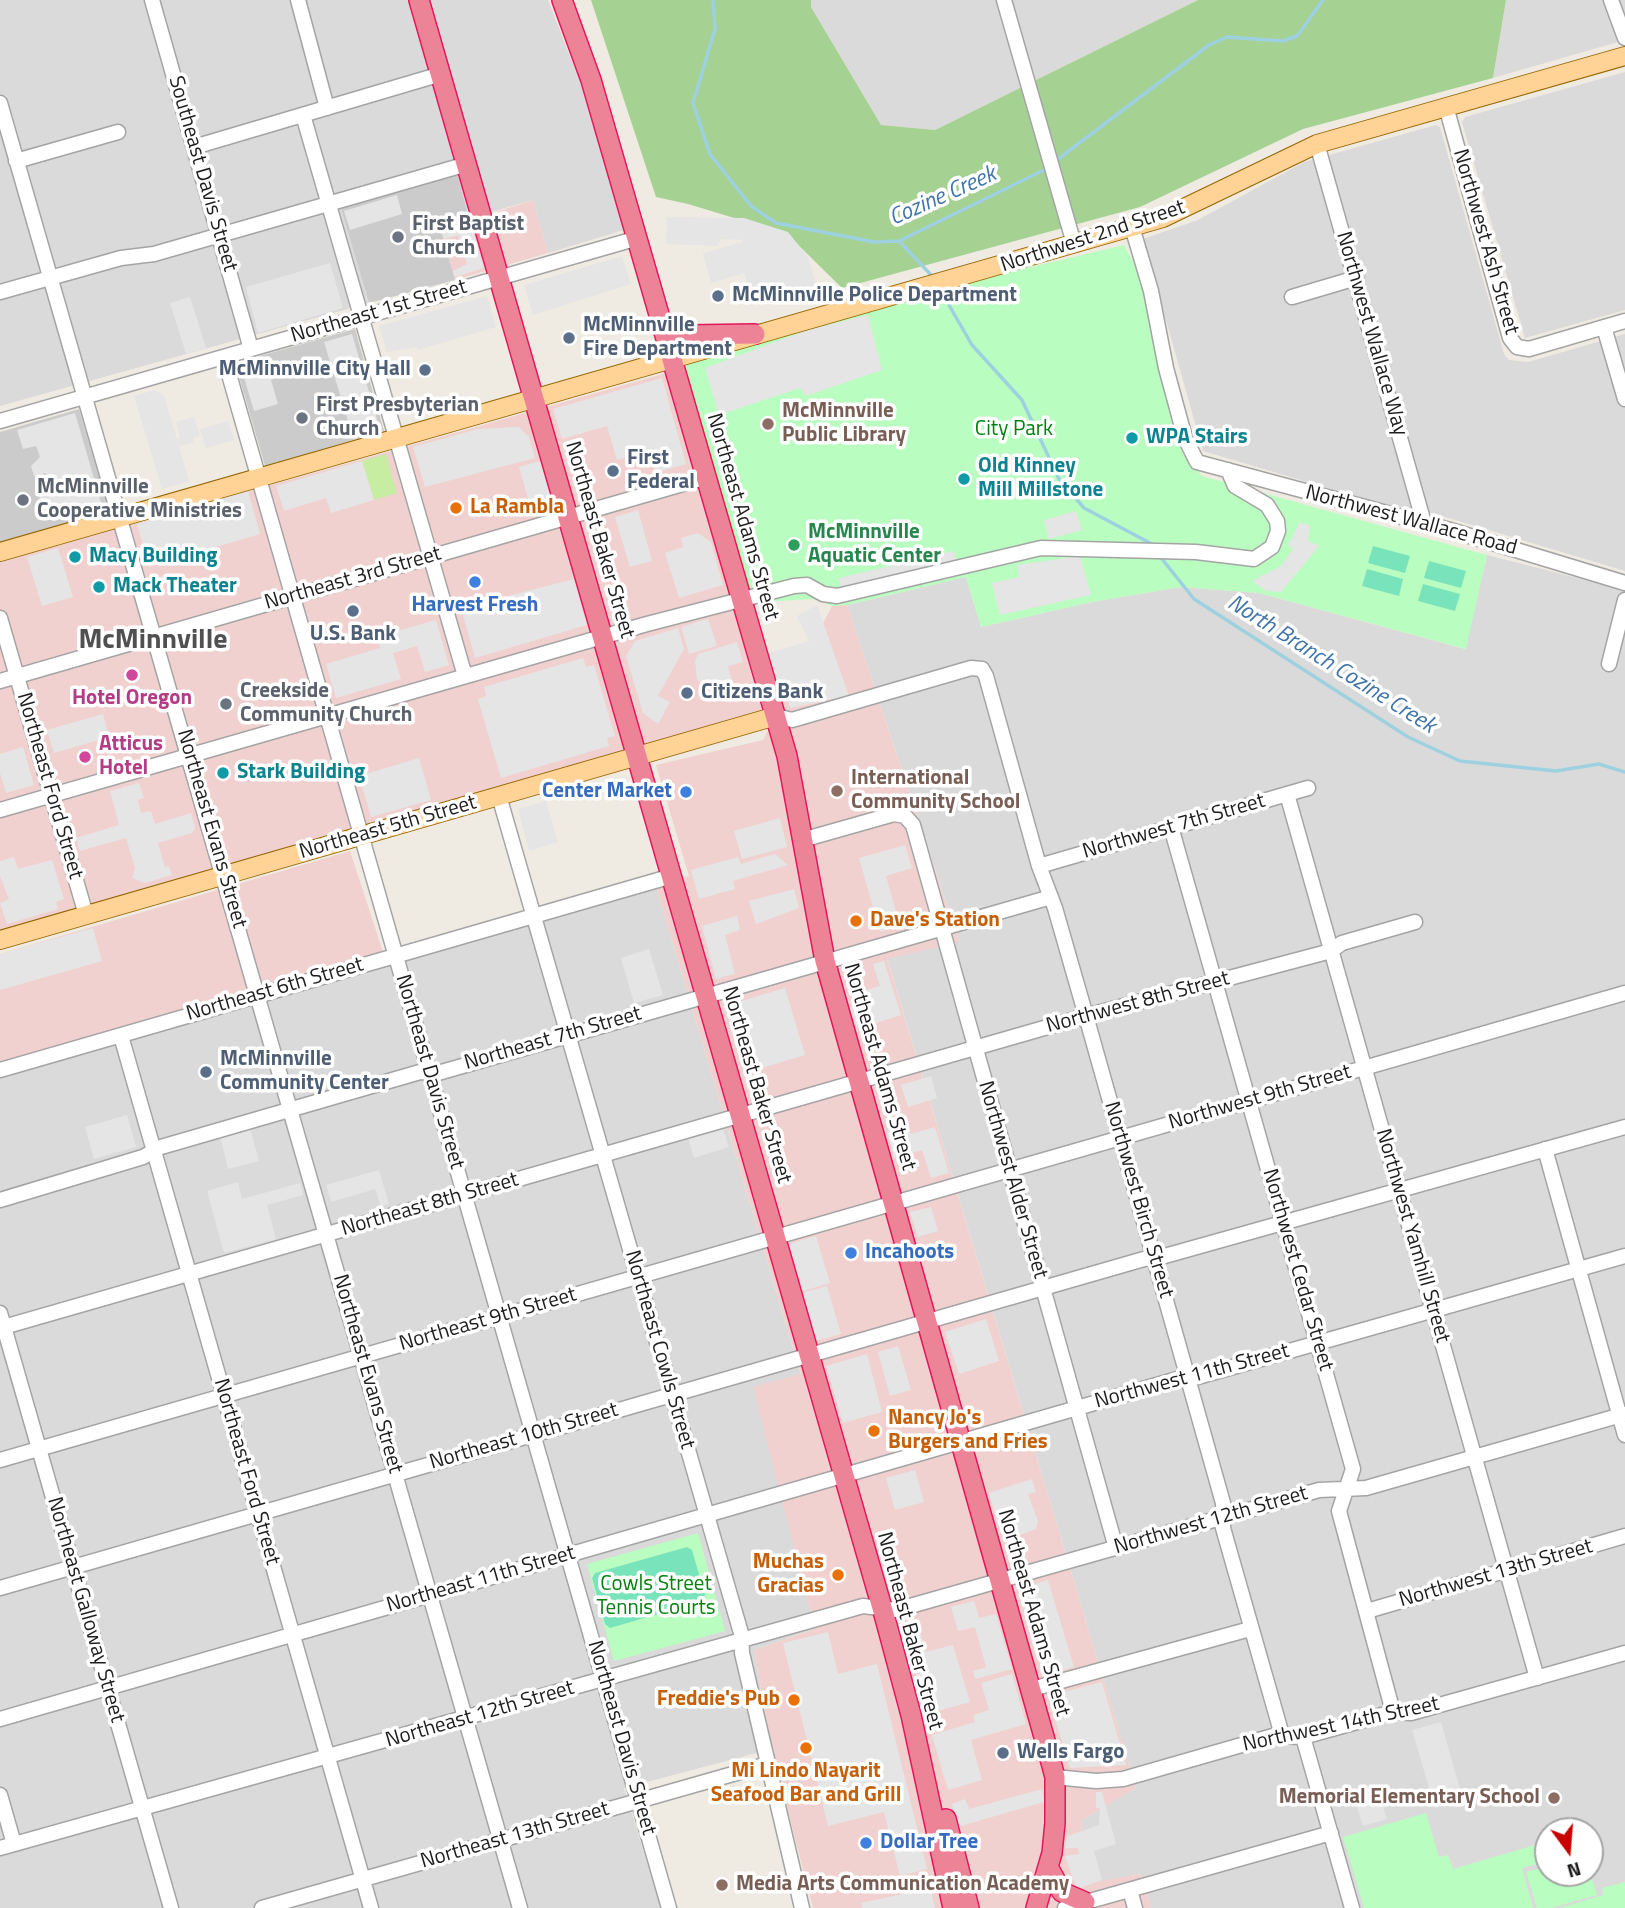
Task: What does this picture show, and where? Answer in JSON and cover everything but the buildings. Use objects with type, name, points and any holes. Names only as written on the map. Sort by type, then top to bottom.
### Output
[{"type":"highway","name":"Northeast Baker Street","points":[[419,0],[707,995],[911,1715],[953,1908]]},
{"type":"highway","name":"Northeast Adams Street","points":[[562,0],[591,80],[776,716],[795,790],[825,961],[1055,1777],[1055,1823],[1048,1867],[1036,1908]]},
{"type":"highway","points":[[661,319],[677,332],[688,335],[755,334]]},
{"type":"highway","points":[[911,1715],[928,1756],[969,1908]]},
{"type":"highway","points":[[1048,1867],[1062,1892],[1085,1902]]},
{"type":"main road","name":"Northwest 2nd Street","points":[[0,552],[121,515],[1132,227],[1196,204],[1317,144],[1447,110],[1625,56]]},
{"type":"main road","name":"Northeast 5th Street","points":[[0,940],[776,716]]},
{"type":"street","name":"Southeast Davis Street","points":[[152,0],[251,349]]},
{"type":"street","points":[[298,0],[327,108]]},
{"type":"street","points":[[1004,0],[1074,244]]},
{"type":"street","points":[[1611,0],[1625,38]]},
{"type":"street","points":[[194,147],[441,74]]},
{"type":"street","name":"Northeast Evans Street","points":[[0,103],[121,515],[520,1908]]},
{"type":"street","name":"Northwest Ash Street","points":[[1447,110],[1510,338],[1517,347],[1529,349],[1625,321]]},
{"type":"street","points":[[303,115],[465,676]]},
{"type":"street","points":[[16,161],[118,132]]},
{"type":"street","name":"Northwest Wallace Way","points":[[1317,144],[1424,523]]},
{"type":"street","points":[[0,292],[50,277],[219,236],[467,164]]},
{"type":"street","name":"Northwest Wallace Road","points":[[1132,227],[1151,291],[1162,353],[1185,438],[1197,462],[1424,523],[1625,583]]},
{"type":"street","name":"Northeast 1st Street","points":[[0,421],[638,238]]},
{"type":"street","points":[[1292,297],[1356,278]]},
{"type":"street","points":[[1604,327],[1625,399]]},
{"type":"street","name":"Northeast Davis Street","points":[[224,357],[669,1908]]},
{"type":"street","points":[[0,810],[603,636],[742,597],[801,585],[837,596],[1041,548],[1196,552],[1254,559],[1272,547],[1278,531],[1277,521],[1267,505],[1235,486],[1228,470]]},
{"type":"street","name":"Northeast 3rd Street","points":[[0,681],[707,477]]},
{"type":"street","points":[[1609,664],[1625,600]]},
{"type":"street","name":"Northeast Ford Street","points":[[0,618],[86,915]]},
{"type":"street","name":"Northwest Birch Street","points":[[776,716],[792,719],[971,668],[982,669],[1121,1138],[1223,1503],[1223,1528],[1282,1735]]},
{"type":"street","name":"Northwest 7th Street","points":[[1039,866],[1308,788]]},
{"type":"street","name":"Northwest Yamhill Street","points":[[1287,794],[1537,1678]]},
{"type":"street","name":"Northeast Cowls Street","points":[[499,796],[707,1515],[741,1640],[802,1908]]},
{"type":"street","name":"Northwest Alder Street","points":[[802,841],[894,814],[905,816],[913,825],[1116,1548]]},
{"type":"street","name":"Northwest Cedar Street","points":[[1171,827],[1353,1469],[1339,1511],[1393,1712]]},
{"type":"street","name":"Northeast 6th Street","points":[[0,1070],[672,876]]},
{"type":"street","points":[[825,961],[1051,897]]},
{"type":"street","name":"Northwest 8th Street","points":[[860,1081],[1086,1016],[1331,951],[1342,943],[1415,922]]},
{"type":"street","name":"Northeast 7th Street","points":[[0,1200],[420,1072],[430,1073],[825,961]]},
{"type":"street","name":"Northwest 9th Street","points":[[894,1203],[1625,993]]},
{"type":"street","name":"Northeast Ford Street","points":[[121,1036],[371,1908]]},
{"type":"street","name":"Northeast 8th Street","points":[[1,1323],[189,1274],[860,1081]]},
{"type":"street","name":"Northeast 10th Street","points":[[0,1588],[1043,1287],[1625,1127]]},
{"type":"street","points":[[1545,1149],[1622,1415],[1625,1435]]},
{"type":"street","name":"Northeast 9th Street","points":[[0,1460],[894,1203]]},
{"type":"street","name":"Northwest 11th Street","points":[[961,1441],[1625,1256]]},
{"type":"street","name":"Northeast Galloway Street","points":[[1,1323],[171,1908]]},
{"type":"street","name":"Northwest 12th Street","points":[[1000,1580],[1319,1490],[1366,1488],[1622,1415]]},
{"type":"street","name":"Northeast 11th Street","points":[[0,1719],[961,1441]]},
{"type":"street","name":"Northwest 13th Street","points":[[1367,1611],[1625,1536]]},
{"type":"street","name":"Northeast 12th Street","points":[[7,1846],[604,1681],[863,1606],[896,1610],[1000,1580]]},
{"type":"street","points":[[1032,1689],[1250,1629]]},
{"type":"street","name":"Northwest 14th Street","points":[[1055,1777],[1096,1781],[1123,1779],[1282,1735],[1303,1737],[1393,1712],[1411,1713],[1625,1653]]},
{"type":"street","points":[[1303,1737],[1352,1908]]},
{"type":"street","name":"Northeast 13th Street","points":[[262,1908],[768,1763]]},
{"type":"street","points":[[0,1795],[7,1846]]},
{"type":"street","points":[[1065,1908],[1331,1833]]},
{"type":"street","points":[[1130,1890],[1135,1908]]},
{"type":"shaded area","points":[[0,0],[548,0],[585,95],[624,230],[548,253],[533,200],[470,218],[456,174],[341,209],[369,303],[0,406]]},
{"type":"shaded area","points":[[811,0],[1198,0],[935,130],[881,125],[811,7]]},
{"type":"shaded area","points":[[1506,0],[1625,0],[1625,40],[1493,78]]},
{"type":"shaded area","points":[[1625,72],[1625,310],[1525,338],[1462,122],[1465,117]]},
{"type":"shaded area","points":[[1436,125],[1440,127],[1504,354],[1509,360],[1528,362],[1625,334],[1625,571],[1432,513],[1408,512],[1203,451],[1143,239],[1198,220],[1304,162]]},
{"type":"shaded area","points":[[457,174],[470,221],[441,230],[455,280],[369,303],[341,209]]},
{"type":"shaded area","points":[[397,195],[402,214],[350,230],[344,211]]},
{"type":"shaded area","points":[[533,200],[548,253],[455,280],[441,230]]},
{"type":"shaded area","points":[[667,217],[744,218],[788,232],[808,257],[817,287],[754,304],[744,273],[711,283],[703,253],[742,240],[721,239],[718,246],[666,244]]},
{"type":"shaded area","points":[[470,221],[484,268],[455,277],[453,271],[467,264],[458,235],[444,239],[441,230]]},
{"type":"shaded area","points":[[622,256],[631,284],[533,315],[524,285]]},
{"type":"shaded area","points":[[330,263],[343,308],[258,333],[246,287]]},
{"type":"shaded area","points":[[487,296],[496,327],[418,350],[417,347],[387,352],[379,326]]},
{"type":"shaded area","points":[[190,297],[206,348],[186,354],[170,303]]},
{"type":"shaded area","points":[[868,315],[882,370],[806,396],[800,388],[719,415],[705,368],[807,330]]},
{"type":"shaded area","points":[[355,329],[384,431],[265,466],[235,363]]},
{"type":"shaded area","points":[[352,334],[379,426],[352,434],[324,342]]},
{"type":"shaded area","points":[[272,358],[277,377],[271,380],[278,404],[254,411],[241,367]]},
{"type":"shaded area","points":[[666,373],[762,710],[0,933],[0,562]]},
{"type":"shaded area","points":[[662,378],[686,464],[655,473],[648,451],[617,460],[607,426],[562,439],[553,409]]},
{"type":"shaded area","points":[[155,390],[164,396],[177,439],[180,438],[176,422],[194,417],[200,436],[193,438],[194,442],[180,446],[178,443],[189,481],[162,489],[134,396]]},
{"type":"shaded area","points":[[79,409],[109,511],[0,542],[0,432]]},
{"type":"shaded area","points":[[75,413],[102,506],[54,521],[43,510],[39,496],[42,494],[39,483],[47,480],[46,473],[34,476],[31,466],[40,457],[36,446],[23,449],[17,430]]},
{"type":"shaded area","points":[[228,421],[234,440],[206,448],[200,429]]},
{"type":"shaded area","points":[[519,427],[529,437],[535,458],[425,487],[413,447],[478,429]]},
{"type":"shaded area","points":[[362,461],[374,500],[331,513],[326,498],[284,511],[276,486]]},
{"type":"shaded area","points":[[540,461],[553,506],[532,512],[519,467]]},
{"type":"shaded area","points":[[248,491],[260,534],[149,567],[137,524]]},
{"type":"shaded area","points":[[638,510],[652,561],[630,567],[615,517]]},
{"type":"shaded area","points":[[1076,511],[1082,530],[1049,539],[1044,520]]},
{"type":"shaded area","points":[[1300,522],[1310,526],[1308,541],[1319,546],[1281,592],[1266,591],[1252,581],[1281,566],[1293,549],[1288,545]]},
{"type":"shaded area","points":[[698,533],[711,542],[723,585],[679,598],[665,553],[683,547],[681,538]]},
{"type":"shaded area","points":[[58,548],[73,597],[42,606],[27,557]]},
{"type":"shaded area","points":[[954,551],[956,561],[841,588],[839,578]]},
{"type":"shaded area","points":[[1487,555],[1625,590],[1625,1908],[1151,1908],[1141,1874],[1079,1886],[1082,1820],[1136,1788],[887,958],[959,941],[847,605],[966,577],[981,627],[1092,602],[1181,587],[1259,593],[1465,649]]},
{"type":"shaded area","points":[[1080,556],[1091,595],[1000,615],[992,583],[1019,577],[1017,565]]},
{"type":"shaded area","points":[[574,579],[587,625],[475,658],[461,608]]},
{"type":"shaded area","points":[[817,605],[849,696],[790,708],[769,653],[809,641],[797,616]]},
{"type":"shaded area","points":[[847,605],[959,942],[887,959],[1136,1788],[1082,1820],[1079,1885],[1141,1874],[1151,1908],[813,1908],[772,1749],[754,1650],[815,1629],[753,1387],[801,1374],[656,887],[689,876],[656,765],[763,740],[832,606]]},
{"type":"shaded area","points":[[708,619],[717,646],[689,654],[681,627]]},
{"type":"shaded area","points":[[436,620],[449,665],[425,672],[417,646],[393,653],[401,679],[336,698],[326,664],[380,648],[377,637]]},
{"type":"shaded area","points":[[678,628],[684,649],[658,696],[670,702],[658,724],[643,713],[626,656],[635,641]]},
{"type":"shaded area","points":[[737,642],[743,662],[728,666],[736,694],[713,701],[708,686],[697,680],[695,661],[698,654]]},
{"type":"shaded area","points":[[583,658],[586,667],[594,665],[615,736],[607,738],[609,746],[501,778],[478,699],[486,696],[484,687]]},
{"type":"shaded area","points":[[103,714],[109,737],[54,753],[47,730]]},
{"type":"shaded area","points":[[23,747],[34,785],[6,793],[0,773],[0,754]]},
{"type":"shaded area","points":[[419,758],[431,800],[371,817],[359,776]]},
{"type":"shaded area","points":[[139,783],[144,798],[138,800],[141,813],[151,811],[155,824],[191,813],[195,828],[192,833],[158,843],[165,867],[169,866],[172,875],[145,883],[132,878],[135,868],[126,838],[80,851],[76,838],[119,825],[110,791]]},
{"type":"shaded area","points":[[546,801],[558,842],[529,851],[518,809]]},
{"type":"shaded area","points":[[780,818],[787,847],[742,859],[734,831]]},
{"type":"shaded area","points":[[905,845],[912,868],[886,876],[900,926],[880,932],[859,858]]},
{"type":"shaded area","points":[[350,851],[383,952],[0,1067],[0,954]]},
{"type":"shaded area","points":[[775,854],[788,865],[733,881],[735,889],[699,899],[691,870],[738,857],[741,864]]},
{"type":"shaded area","points":[[14,857],[18,869],[52,860],[64,899],[56,902],[58,909],[7,924],[0,903],[9,899],[0,876],[0,861]]},
{"type":"shaded area","points":[[656,887],[801,1375],[754,1387],[815,1629],[754,1650],[772,1749],[624,1788],[661,1908],[0,1908],[0,1070]]},
{"type":"shaded area","points":[[794,889],[799,908],[756,924],[749,901]]},
{"type":"shaded area","points":[[737,916],[740,930],[725,935],[735,974],[716,979],[702,926]]},
{"type":"shaded area","points":[[93,928],[102,961],[0,990],[0,954]]},
{"type":"shaded area","points":[[649,949],[663,995],[634,1003],[621,958]]},
{"type":"shaded area","points":[[884,961],[901,1015],[857,1029],[850,1007],[859,1004],[856,993],[880,986],[873,964]]},
{"type":"shaded area","points":[[785,988],[805,1055],[745,1073],[725,1006]]},
{"type":"shaded area","points":[[931,1076],[937,1098],[908,1107],[901,1085]]},
{"type":"shaded area","points":[[127,1115],[136,1147],[94,1159],[85,1127]]},
{"type":"shaded area","points":[[249,1124],[259,1161],[228,1169],[219,1132]]},
{"type":"shaded area","points":[[908,1126],[911,1134],[935,1127],[949,1173],[931,1178],[922,1150],[894,1158],[887,1132]]},
{"type":"shaded area","points":[[723,1129],[729,1147],[694,1158],[688,1138]]},
{"type":"shaded area","points":[[379,1170],[389,1204],[381,1206],[375,1189],[331,1202],[326,1185]]},
{"type":"shaded area","points":[[238,1182],[242,1199],[300,1183],[303,1195],[267,1205],[276,1239],[224,1253],[207,1191]]},
{"type":"shaded area","points":[[931,1207],[938,1231],[918,1237],[910,1212]]},
{"type":"shaded area","points":[[816,1236],[830,1283],[803,1291],[789,1244]]},
{"type":"shaded area","points":[[827,1286],[841,1334],[816,1341],[802,1293]]},
{"type":"shaded area","points":[[986,1319],[999,1361],[959,1374],[945,1332]]},
{"type":"shaded area","points":[[898,1346],[911,1390],[890,1396],[878,1352]]},
{"type":"shaded area","points":[[867,1354],[882,1412],[843,1423],[826,1366]]},
{"type":"shaded area","points":[[915,1470],[924,1502],[895,1510],[886,1478]]},
{"type":"shaded area","points":[[1032,1479],[1036,1492],[1028,1494],[1038,1521],[1036,1529],[1007,1540],[1003,1532],[1000,1533],[989,1493]]},
{"type":"shaded area","points":[[1048,1580],[1074,1667],[1043,1676],[1018,1589]]},
{"type":"shaded area","points":[[974,1601],[979,1618],[996,1614],[1012,1669],[975,1679],[973,1671],[986,1667],[975,1627],[958,1631],[951,1607]]},
{"type":"shaded area","points":[[919,1628],[926,1652],[953,1645],[970,1702],[938,1711],[943,1730],[934,1733],[904,1633]]},
{"type":"shaded area","points":[[828,1632],[838,1674],[877,1664],[927,1869],[900,1876],[884,1812],[828,1826],[783,1643]]},
{"type":"shaded area","points":[[1012,1674],[1026,1724],[971,1740],[982,1780],[948,1790],[932,1735],[975,1722],[973,1715],[989,1710],[981,1683]]},
{"type":"shaded area","points":[[1102,1682],[1126,1765],[1070,1768],[1048,1696]]},
{"type":"shaded area","points":[[1441,1722],[1463,1800],[1435,1808],[1412,1730]]},
{"type":"shaded area","points":[[1042,1789],[1044,1802],[957,1827],[952,1804],[965,1799],[969,1809]]},
{"type":"shaded area","points":[[1096,1792],[1102,1792],[1116,1844],[1094,1851],[1102,1880],[1077,1889],[1065,1856],[1079,1854],[1078,1848],[1065,1848],[1068,1836],[1099,1825],[1100,1808],[1096,1808]]},
{"type":"shaded area","points":[[1380,1797],[1387,1819],[1363,1826],[1356,1804]]},
{"type":"shaded area","points":[[930,1888],[935,1908],[862,1908],[861,1903]]},
{"type":"green space","points":[[591,0],[811,0],[811,7],[881,125],[935,130],[1198,0],[1506,0],[1493,78],[1303,129],[1140,207],[842,288],[787,234],[656,197]]},
{"type":"green space","name":"City Park","points":[[1124,245],[1136,267],[1149,307],[1163,380],[1187,458],[1195,468],[1202,476],[1487,555],[1466,649],[1259,593],[1181,587],[1092,602],[981,627],[966,577],[847,605],[832,606],[813,599],[778,601],[742,597],[672,358],[815,318]]},
{"type":"green space","points":[[386,454],[397,493],[374,500],[362,461]]},
{"type":"green space","points":[[1373,546],[1410,556],[1405,573],[1368,563]]},
{"type":"green space","points":[[1429,561],[1466,571],[1461,588],[1424,578]]},
{"type":"green space","points":[[1367,569],[1403,579],[1399,596],[1362,586]]},
{"type":"green space","points":[[1423,584],[1460,594],[1455,611],[1418,601]]},
{"type":"green space","name":"Cowls Street Tennis Courts","points":[[698,1533],[725,1631],[614,1661],[587,1564]]},
{"type":"green space","points":[[687,1547],[692,1550],[705,1595],[703,1601],[610,1628],[605,1624],[592,1578],[595,1573]]},
{"type":"green space","points":[[1426,1813],[1439,1857],[1448,1855],[1453,1869],[1534,1845],[1534,1865],[1522,1868],[1533,1908],[1364,1908],[1343,1837]]},
{"type":"green space","points":[[1534,1870],[1534,1887],[1595,1887],[1597,1895],[1551,1908],[1537,1908],[1526,1872]]},
{"type":"green space","points":[[1625,1882],[1625,1908],[1560,1908],[1603,1895],[1602,1888]]},
{"type":"waterway","name":"Cozine Creek","points":[[713,0],[715,29],[693,103],[710,154],[751,206],[776,223],[874,242],[899,241],[1044,170]]},
{"type":"waterway","name":"Cozine Creek","points":[[1058,159],[1209,45],[1227,37],[1283,41],[1297,36],[1323,0]]},
{"type":"waterway","name":"North Branch Cozine Creek","points":[[899,241],[932,276]]},
{"type":"waterway","name":"North Branch Cozine Creek","points":[[942,293],[972,345],[1022,400],[1059,479],[1084,508],[1150,543]]},
{"type":"waterway","name":"North Branch Cozine Creek","points":[[1162,559],[1194,599],[1408,737],[1460,761],[1556,771],[1599,764],[1625,772]]},
{"type":"place","name":"First Baptist Church","points":[[398,237]]},
{"type":"place","name":"McMinnville Police Department","points":[[718,296]]},
{"type":"place","name":"McMinnville Fire Department","points":[[569,338]]},
{"type":"place","name":"McMinnville City Hall","points":[[425,370]]},
{"type":"place","name":"First Presbyterian Church","points":[[302,418]]},
{"type":"place","name":"McMinnville Public Library","points":[[768,424]]},
{"type":"place","name":"WPA Stairs","points":[[1132,438]]},
{"type":"place","name":"First Federal","points":[[613,471]]},
{"type":"place","name":"Old Kinney Mill Millstone","points":[[964,479]]},
{"type":"place","name":"McMinnville Cooperative Ministries","points":[[23,500]]},
{"type":"place","name":"La Rambla","points":[[456,508]]},
{"type":"place","name":"McMinnville Aquatic Center","points":[[794,545]]},
{"type":"place","name":"Macy Building","points":[[75,557]]},
{"type":"place","name":"Harvest Fresh","points":[[475,582]]},
{"type":"place","name":"Mack Theater","points":[[99,587]]},
{"type":"place","name":"U.S. Bank","points":[[353,611]]},
{"type":"place","name":"Hotel Oregon","points":[[132,675]]},
{"type":"place","name":"Citizens Bank","points":[[687,693]]},
{"type":"place","name":"Creekside Community Church","points":[[226,704]]},
{"type":"place","name":"Atticus Hotel","points":[[85,757]]},
{"type":"place","name":"Stark Building","points":[[223,773]]},
{"type":"place","name":"International Community School","points":[[837,791]]},
{"type":"place","name":"Center Market","points":[[686,792]]},
{"type":"place","name":"Dave's Station","points":[[856,921]]},
{"type":"place","name":"McMinnville Community Center","points":[[206,1072]]},
{"type":"place","name":"Incahoots","points":[[851,1253]]},
{"type":"place","name":"Nancy Jo's Burgers and Fries","points":[[874,1431]]},
{"type":"place","name":"Muchas Gracias","points":[[838,1575]]},
{"type":"place","name":"Freddie's Pub","points":[[794,1700]]},
{"type":"place","name":"Mi Lindo Nayarit Seafood Bar and Grill","points":[[806,1748]]},
{"type":"place","name":"Wells Fargo","points":[[1003,1753]]},
{"type":"place","name":"Memorial Elementary School","points":[[1554,1798]]},
{"type":"place","name":"Dollar Tree","points":[[866,1843]]},
{"type":"place","name":"Media Arts Communication Academy","points":[[722,1885]]},
{"type":"district","name":"McMinnville","points":[[153,641]]}]
